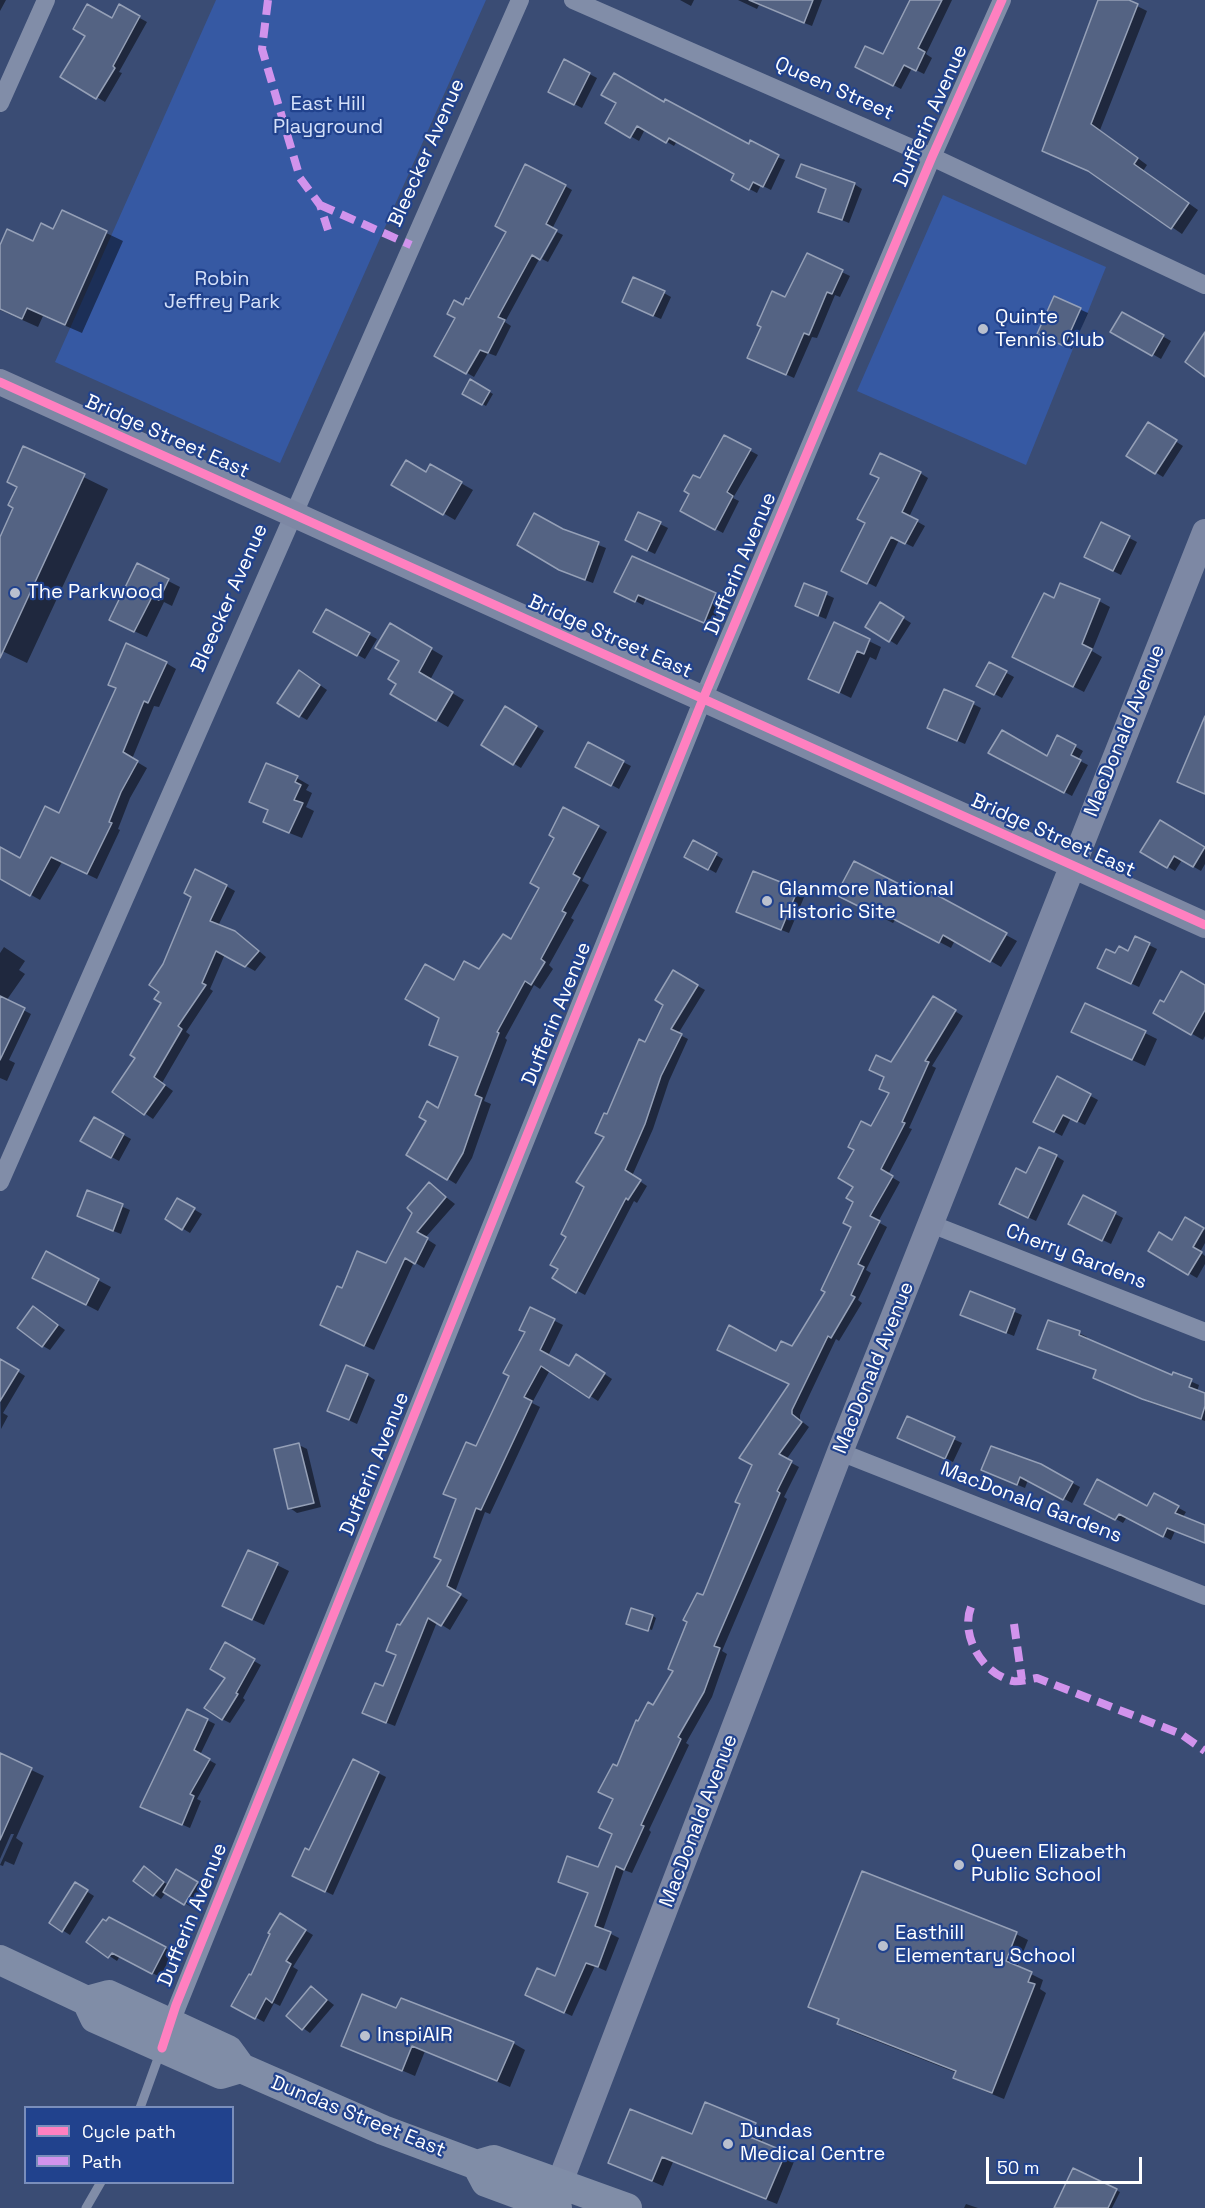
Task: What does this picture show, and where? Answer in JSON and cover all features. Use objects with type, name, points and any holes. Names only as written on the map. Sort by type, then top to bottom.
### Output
[{"type":"main road","name":"Dundas Street East","points":[[0,1960],[87,2001],[109,1995],[166,2035],[228,2050],[241,2068],[384,2130],[477,2165],[494,2160],[555,2201],[627,2208]]},
{"type":"street","points":[[0,103],[46,0]]},
{"type":"street","name":"Bleecker Avenue","points":[[0,1182],[292,513],[520,0]]},
{"type":"street","name":"Queen Street","points":[[573,0],[932,157],[1205,285]]},
{"type":"street","name":"Dufferin Avenue","points":[[166,2035],[703,699],[932,157],[1002,0]]},
{"type":"street","name":"Bridge Street East","points":[[0,382],[1205,925]]},
{"type":"street","name":"MacDonald Avenue","points":[[555,2201],[840,1452],[1071,864],[1205,532]]},
{"type":"street","name":"Cherry Gardens","points":[[931,1224],[1205,1332]]},
{"type":"street","name":"MacDonald Gardens","points":[[840,1452],[1205,1596]]},
{"type":"lane","points":[[142,2106],[166,2035]]},
{"type":"lane","points":[[86,2208],[100,2184]]},
{"type":"green space","name":"Robin Jeffrey Park","points":[[216,0],[486,0],[280,463],[55,362]]},
{"type":"green space","name":"Quinte Tennis Club","points":[[943,195],[1106,267],[1026,465],[857,391]]},
{"type":"building","points":[[749,0],[813,0],[804,23]]},
{"type":"building","points":[[910,0],[942,0],[918,48],[925,52],[916,71],[904,65],[893,86],[855,67],[865,46],[883,54]]},
{"type":"building","points":[[1098,0],[1129,0],[1138,4],[1091,124],[1138,158],[1134,164],[1189,203],[1171,229],[1088,171],[1042,151]]},
{"type":"building","points":[[87,4],[112,18],[119,4],[140,16],[113,66],[115,68],[96,99],[60,77],[85,36],[73,29]]},
{"type":"building","points":[[564,59],[590,73],[574,105],[548,92]]},
{"type":"building","points":[[614,73],[664,102],[665,99],[749,144],[750,140],[779,155],[763,187],[753,182],[749,190],[731,180],[734,174],[669,138],[666,143],[637,126],[630,138],[605,123],[616,103],[601,95]]},
{"type":"building","points":[[525,164],[566,185],[546,224],[557,230],[540,260],[532,255],[498,317],[505,320],[488,353],[480,350],[466,374],[434,356],[455,318],[447,314],[454,300],[463,305],[466,298],[469,299],[506,232],[495,226]]},
{"type":"building","points":[[801,164],[855,183],[842,220],[818,212],[826,189],[796,177]]},
{"type":"building","points":[[62,210],[107,231],[65,325],[27,308],[22,319],[0,309],[0,245],[7,229],[33,241],[41,223],[53,229]]},
{"type":"building","points":[[807,253],[843,270],[832,294],[827,292],[809,335],[804,333],[786,375],[747,358],[761,327],[757,325],[772,291],[785,297]]},
{"type":"building","points":[[633,277],[665,291],[653,316],[622,302]]},
{"type":"building","points":[[1054,296],[1081,308],[1064,346],[1037,334]]},
{"type":"building","points":[[1122,312],[1164,335],[1152,356],[1110,332]]},
{"type":"building","points":[[1205,332],[1205,377],[1185,362]]},
{"type":"building","points":[[470,379],[490,391],[482,405],[462,394]]},
{"type":"building","points":[[1148,422],[1177,440],[1155,474],[1126,456]]},
{"type":"building","points":[[724,435],[751,449],[727,492],[733,496],[715,530],[680,511],[689,494],[684,491],[693,475],[700,478]]},
{"type":"building","name":"The Parkwood","points":[[23,446],[85,474],[0,658],[0,537],[13,508],[8,505],[17,487],[7,482]]},
{"type":"building","points":[[880,453],[921,472],[902,512],[918,520],[905,544],[891,537],[867,584],[841,571],[865,523],[857,519],[879,478],[870,474]]},
{"type":"building","points":[[406,460],[426,472],[430,464],[462,482],[443,515],[391,485]]},
{"type":"building","points":[[638,512],[661,522],[647,551],[625,540]]},
{"type":"building","points":[[534,513],[563,529],[599,542],[585,580],[559,570],[517,545]]},
{"type":"building","points":[[1101,522],[1130,536],[1113,571],[1084,557]]},
{"type":"building","points":[[632,556],[716,593],[704,623],[638,595],[635,602],[614,592]]},
{"type":"building","points":[[137,563],[169,579],[159,600],[152,597],[134,632],[109,620]]},
{"type":"building","points":[[804,583],[827,592],[818,616],[795,606]]},
{"type":"building","points":[[1060,583],[1100,599],[1082,644],[1092,649],[1073,687],[1012,657],[1044,593],[1054,598]]},
{"type":"building","points":[[880,602],[904,617],[889,642],[865,627]]},
{"type":"building","points":[[326,609],[370,633],[357,656],[313,632]]},
{"type":"building","points":[[834,622],[870,639],[864,654],[857,651],[839,693],[808,679]]},
{"type":"building","points":[[390,623],[432,648],[419,672],[453,692],[436,721],[390,694],[396,684],[388,679],[399,661],[375,648]]},
{"type":"building","points":[[126,643],[167,662],[148,703],[144,701],[123,752],[138,761],[121,792],[109,822],[112,823],[87,874],[51,857],[30,896],[0,879],[0,847],[20,858],[45,806],[59,813],[116,688],[108,685]]},
{"type":"building","points":[[989,662],[1007,671],[994,695],[976,686]]},
{"type":"building","points":[[299,670],[320,685],[299,717],[277,703]]},
{"type":"building","points":[[944,689],[974,702],[957,741],[927,728]]},
{"type":"building","points":[[505,706],[537,726],[513,765],[481,745]]},
{"type":"building","points":[[1205,716],[1205,794],[1177,782]]},
{"type":"building","points":[[1002,730],[1047,756],[1057,735],[1076,745],[1071,755],[1081,760],[1064,793],[988,753]]},
{"type":"building","points":[[588,742],[624,761],[611,786],[575,767]]},
{"type":"building","points":[[266,763],[298,776],[295,782],[301,785],[294,800],[303,803],[289,833],[263,822],[268,810],[249,802]]},
{"type":"building","points":[[563,807],[599,826],[573,874],[580,878],[562,911],[566,913],[541,959],[545,962],[531,985],[525,981],[497,1032],[499,1033],[475,1095],[482,1098],[463,1153],[447,1180],[406,1155],[426,1121],[419,1117],[427,1101],[438,1108],[458,1057],[429,1045],[439,1018],[405,999],[425,964],[454,980],[464,961],[479,969],[503,934],[511,939],[539,888],[530,883],[554,838],[549,835]]},
{"type":"building","points":[[1160,820],[1205,847],[1193,867],[1174,856],[1167,868],[1140,852]]},
{"type":"building","points":[[693,840],[717,853],[708,870],[684,857]]},
{"type":"building","points":[[854,861],[905,887],[909,880],[1007,933],[990,962],[943,935],[939,943],[884,914],[882,918],[836,895]]},
{"type":"building","points":[[195,869],[227,885],[210,921],[235,931],[259,951],[245,967],[216,951],[202,983],[206,985],[178,1026],[182,1029],[154,1077],[165,1085],[144,1115],[112,1092],[135,1058],[130,1055],[161,1003],[154,999],[159,992],[149,985],[163,964],[191,897],[184,893]]},
{"type":"building","name":"Glanmore National Historic Site","points":[[753,871],[798,889],[781,930],[736,912]]},
{"type":"building","points":[[1135,936],[1150,943],[1131,984],[1097,968],[1106,949],[1115,953],[1119,946],[1128,951]]},
{"type":"building","points":[[673,970],[698,985],[671,1029],[682,1034],[661,1076],[645,1124],[625,1170],[641,1180],[628,1200],[626,1198],[576,1293],[552,1278],[558,1269],[550,1265],[566,1237],[561,1234],[584,1187],[576,1182],[604,1137],[595,1133],[604,1113],[607,1114],[639,1039],[645,1042],[663,1005],[655,1000]]},
{"type":"building","points":[[1181,971],[1205,985],[1205,1010],[1191,1035],[1153,1013],[1160,1000],[1164,1002]]},
{"type":"building","points":[[0,996],[25,1008],[0,1060]]},
{"type":"building","points":[[933,996],[956,1010],[925,1061],[929,1062],[902,1122],[905,1123],[881,1169],[893,1176],[870,1216],[880,1221],[858,1264],[864,1267],[851,1295],[855,1297],[831,1338],[828,1336],[792,1410],[792,1414],[802,1422],[779,1454],[792,1461],[777,1491],[780,1493],[714,1646],[720,1648],[704,1692],[678,1737],[681,1739],[641,1825],[644,1826],[624,1870],[616,1866],[595,1926],[611,1932],[598,1967],[586,1963],[564,2013],[525,1995],[537,1968],[555,1976],[588,1893],[558,1882],[567,1856],[598,1867],[612,1834],[599,1828],[613,1799],[598,1792],[613,1764],[617,1766],[636,1720],[638,1721],[648,1702],[653,1705],[673,1671],[668,1669],[687,1622],[683,1620],[697,1593],[703,1595],[740,1504],[735,1502],[752,1465],[739,1458],[789,1384],[717,1350],[729,1325],[776,1351],[781,1341],[792,1346],[825,1292],[821,1290],[851,1227],[843,1223],[853,1202],[846,1198],[853,1187],[838,1178],[854,1150],[848,1147],[861,1121],[871,1126],[889,1093],[879,1089],[884,1077],[869,1070],[876,1055],[891,1062]]},
{"type":"building","points":[[1085,1003],[1146,1031],[1132,1060],[1071,1032]]},
{"type":"building","points":[[1057,1076],[1091,1094],[1077,1122],[1063,1115],[1054,1132],[1033,1122]]},
{"type":"building","points":[[94,1117],[124,1134],[111,1158],[80,1141]]},
{"type":"building","points":[[1039,1147],[1057,1155],[1028,1218],[999,1204],[1016,1168],[1026,1173]]},
{"type":"building","points":[[429,1182],[446,1197],[417,1232],[428,1238],[415,1264],[405,1258],[364,1346],[320,1325],[337,1286],[342,1288],[357,1251],[386,1263],[412,1213],[407,1208]]},
{"type":"building","points":[[87,1190],[123,1204],[113,1231],[77,1216]]},
{"type":"building","points":[[1083,1195],[1116,1212],[1102,1241],[1068,1224]]},
{"type":"building","points":[[177,1198],[195,1208],[182,1230],[165,1219]]},
{"type":"building","points":[[1185,1217],[1204,1228],[1193,1247],[1202,1252],[1188,1275],[1148,1251],[1159,1232],[1172,1240]]},
{"type":"building","points":[[46,1251],[99,1279],[86,1305],[32,1278]]},
{"type":"building","points":[[970,1291],[1015,1309],[1006,1333],[960,1315]]},
{"type":"building","points":[[33,1306],[58,1325],[42,1347],[17,1328]]},
{"type":"building","points":[[530,1307],[555,1319],[540,1350],[569,1366],[576,1354],[605,1373],[589,1398],[541,1366],[524,1397],[532,1401],[481,1510],[476,1508],[447,1586],[461,1594],[441,1626],[428,1618],[386,1723],[362,1713],[375,1683],[383,1686],[396,1655],[386,1651],[397,1624],[400,1625],[441,1560],[434,1557],[456,1499],[443,1494],[466,1442],[476,1446],[509,1376],[503,1373],[525,1332],[519,1330]]},
{"type":"building","points":[[1048,1320],[1080,1331],[1079,1335],[1172,1375],[1173,1372],[1192,1379],[1189,1387],[1205,1393],[1205,1406],[1201,1419],[1142,1399],[1093,1378],[1096,1370],[1037,1349]]},
{"type":"building","points":[[0,1359],[19,1370],[0,1401]]},
{"type":"building","points":[[346,1365],[368,1374],[349,1420],[327,1411]]},
{"type":"building","points":[[907,1416],[955,1437],[945,1459],[897,1438]]},
{"type":"building","points":[[299,1443],[314,1503],[288,1509],[274,1449]]},
{"type":"building","points":[[991,1446],[1041,1464],[1073,1482],[1063,1500],[1020,1477],[1017,1485],[981,1470]]},
{"type":"building","points":[[1097,1479],[1147,1506],[1154,1493],[1179,1506],[1175,1513],[1205,1525],[1205,1543],[1167,1528],[1163,1537],[1119,1514],[1115,1520],[1084,1504]]},
{"type":"building","points":[[248,1550],[278,1563],[252,1620],[222,1606]]},
{"type":"building","points":[[631,1608],[653,1615],[648,1631],[626,1624]]},
{"type":"building","points":[[225,1642],[255,1659],[222,1720],[204,1708],[225,1678],[210,1669]]},
{"type":"building","points":[[187,1709],[208,1719],[194,1750],[210,1759],[190,1794],[194,1796],[182,1825],[140,1807]]},
{"type":"building","points":[[0,1753],[32,1768],[0,1840]]},
{"type":"building","points":[[353,1759],[379,1772],[325,1892],[292,1876],[305,1848],[309,1850]]},
{"type":"building","points":[[144,1866],[164,1882],[153,1896],[133,1881]]},
{"type":"building","points":[[176,1869],[198,1882],[184,1905],[163,1892]]},
{"type":"building","points":[[862,1871],[1017,1932],[1006,1961],[1032,1972],[1028,1982],[1035,1984],[992,2093],[953,2078],[956,2071],[837,2024],[839,2019],[808,2007]]},
{"type":"building","points":[[75,1882],[88,1890],[62,1932],[49,1923]]},
{"type":"building","points":[[280,1913],[306,1930],[286,1961],[291,1964],[272,2003],[266,1998],[255,2019],[231,2006],[249,1974],[251,1975],[270,1934],[268,1933]]},
{"type":"building","points":[[109,1917],[166,1947],[152,1974],[112,1953],[108,1958],[86,1942],[103,1919],[106,1921]]},
{"type":"building","points":[[311,1986],[327,2000],[302,2030],[286,2016]]},
{"type":"building","points":[[362,1994],[396,2008],[401,1998],[514,2042],[497,2081],[412,2046],[402,2071],[341,2046]]},
{"type":"building","name":"Dundas Medical Centre","points":[[705,2102],[756,2123],[750,2137],[786,2152],[766,2199],[662,2157],[652,2181],[608,2163],[630,2109],[692,2134]]},
{"type":"building","points":[[1073,2168],[1117,2189],[1108,2208],[1054,2208]]},
{"type":"marked path","points":[[268,0],[262,49],[300,178],[320,205],[328,230]]},
{"type":"marked path","points":[[320,205],[411,245]]},
{"type":"marked path","points":[[971,1607],[968,1618],[971,1641],[983,1662],[1002,1677],[1013,1681],[1037,1678],[1181,1734],[1205,1751]]},
{"type":"marked path","points":[[1014,1624],[1022,1680]]},
{"type":"cycle path","points":[[162,2048],[176,2005],[703,699],[932,157],[1002,0]]},
{"type":"cycle path","points":[[0,382],[1205,925]]},
{"type":"place","name":"Quinte Tennis Club","points":[[983,329]]},
{"type":"place","name":"The Parkwood","points":[[15,593]]},
{"type":"place","name":"Glanmore National Historic Site","points":[[767,901]]},
{"type":"place","name":"Queen Elizabeth Public School","points":[[959,1865]]},
{"type":"place","name":"Easthill Elementary School","points":[[883,1946]]},
{"type":"place","name":"InspiAIR","points":[[365,2036]]},
{"type":"place","name":"Dundas Medical Centre","points":[[728,2144]]},
{"type":"park label","name":"East Hill Playground","points":[[328,116]]}]
